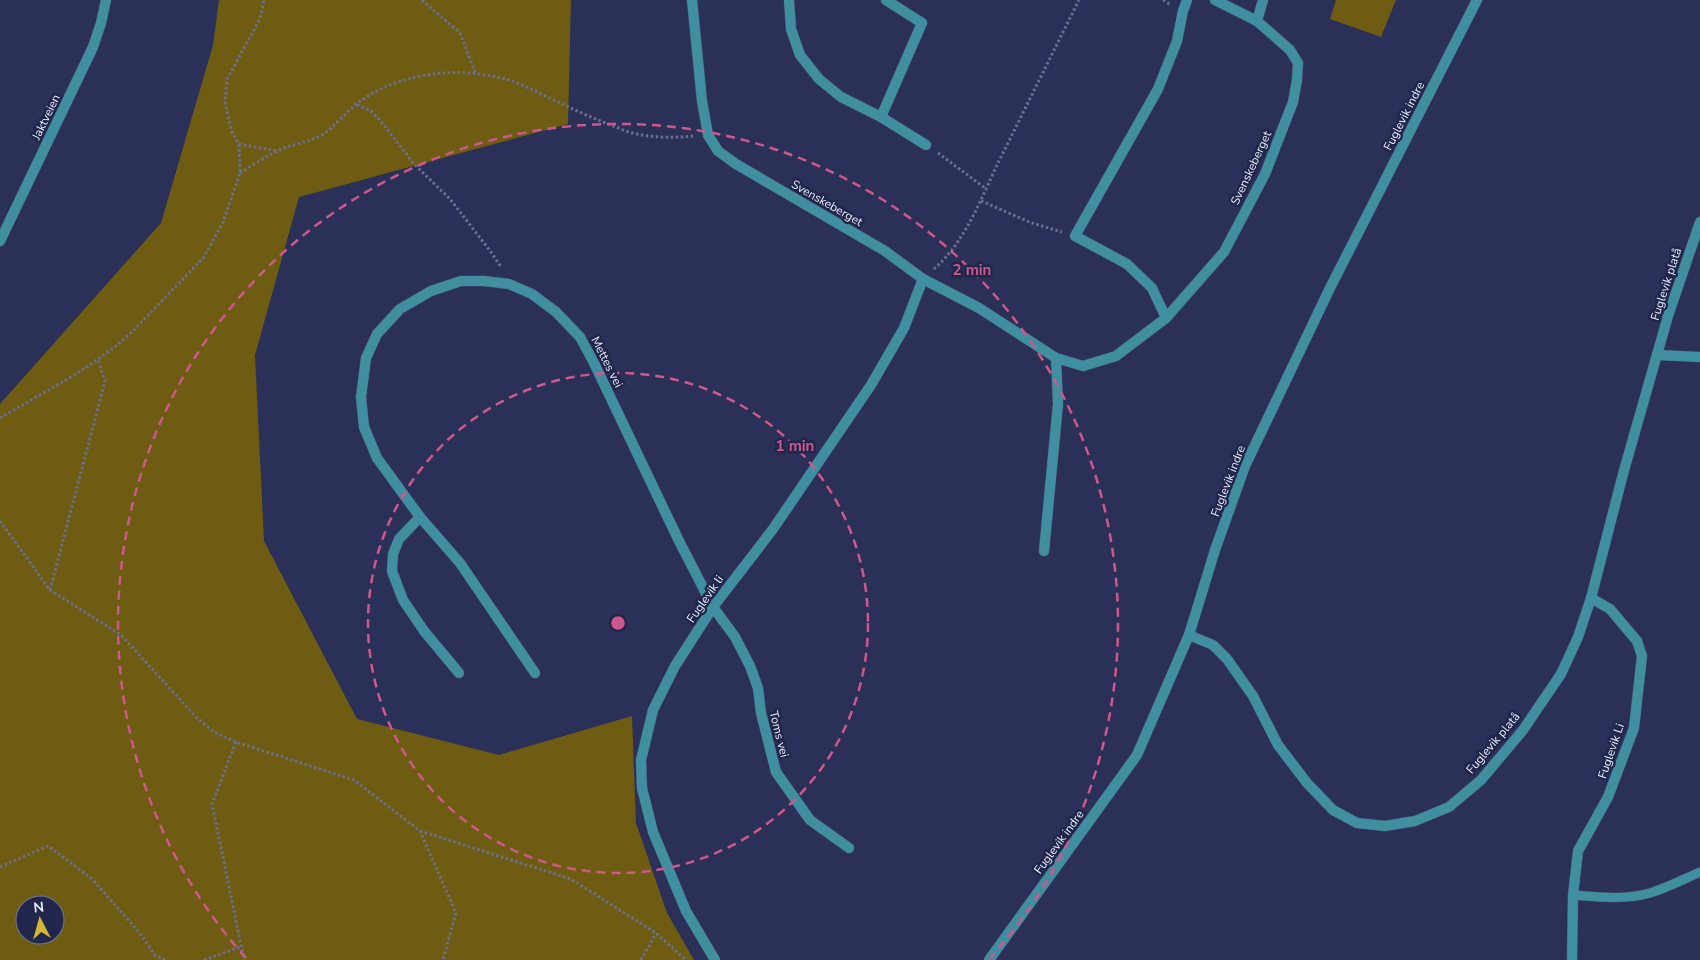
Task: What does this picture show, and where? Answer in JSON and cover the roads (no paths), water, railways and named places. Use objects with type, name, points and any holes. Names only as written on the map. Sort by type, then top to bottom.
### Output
[{"type":"street","name":"Jaktveien","points":[[0,241],[93,47],[106,0]]},
{"type":"street","name":"Svenskeberget","points":[[692,0],[702,101],[708,135],[718,151],[736,164],[885,251],[923,279],[979,308],[1056,358],[1083,366],[1116,356],[1166,318],[1224,252],[1265,174],[1293,102],[1298,63],[1290,50],[1257,21],[1215,0]]},
{"type":"street","points":[[789,0],[791,29],[800,55],[819,79],[841,97],[881,117],[926,145]]},
{"type":"street","points":[[881,117],[922,23],[886,0]]},
{"type":"street","points":[[1166,318],[1152,288],[1127,264],[1075,236],[1158,89],[1177,41],[1183,11],[1188,0]]},
{"type":"street","points":[[1257,21],[1263,0]]},
{"type":"street","name":"Fuglevik indre","points":[[989,960],[1137,755],[1190,635],[1215,550],[1246,466],[1330,288],[1477,0]]},
{"type":"street","name":"Fuglevik platå","points":[[1190,635],[1213,645],[1227,659],[1253,696],[1278,745],[1307,783],[1333,810],[1357,823],[1385,826],[1415,821],[1449,807],[1481,780],[1523,730],[1561,674],[1578,637],[1591,598],[1623,474],[1671,307],[1700,222]]},
{"type":"street","name":"Fuglevik li","points":[[715,960],[686,911],[653,832],[642,788],[641,760],[653,710],[675,666],[714,606],[772,529],[871,385],[904,328],[923,279]]},
{"type":"street","name":"Mettes vei","points":[[536,672],[460,563],[420,517],[377,458],[364,427],[361,397],[366,358],[377,334],[400,309],[431,291],[461,281],[509,284],[532,294],[556,312],[580,337],[679,542],[714,606]]},
{"type":"street","points":[[1657,355],[1700,357]]},
{"type":"street","points":[[1044,551],[1058,404],[1056,358]]},
{"type":"street","points":[[420,517],[399,539],[393,554],[392,571],[403,600],[424,631],[459,673]]},
{"type":"street","name":"Fuglevik Li","points":[[1572,960],[1573,895],[1578,851],[1608,797],[1634,728],[1642,656],[1637,641],[1610,609],[1591,598]]},
{"type":"street","name":"Toms vei","points":[[714,606],[735,636],[750,666],[758,688],[761,713],[776,772],[810,820],[849,848]]},
{"type":"lane","points":[[1573,895],[1598,897],[1639,896],[1651,893],[1700,872]]}]
